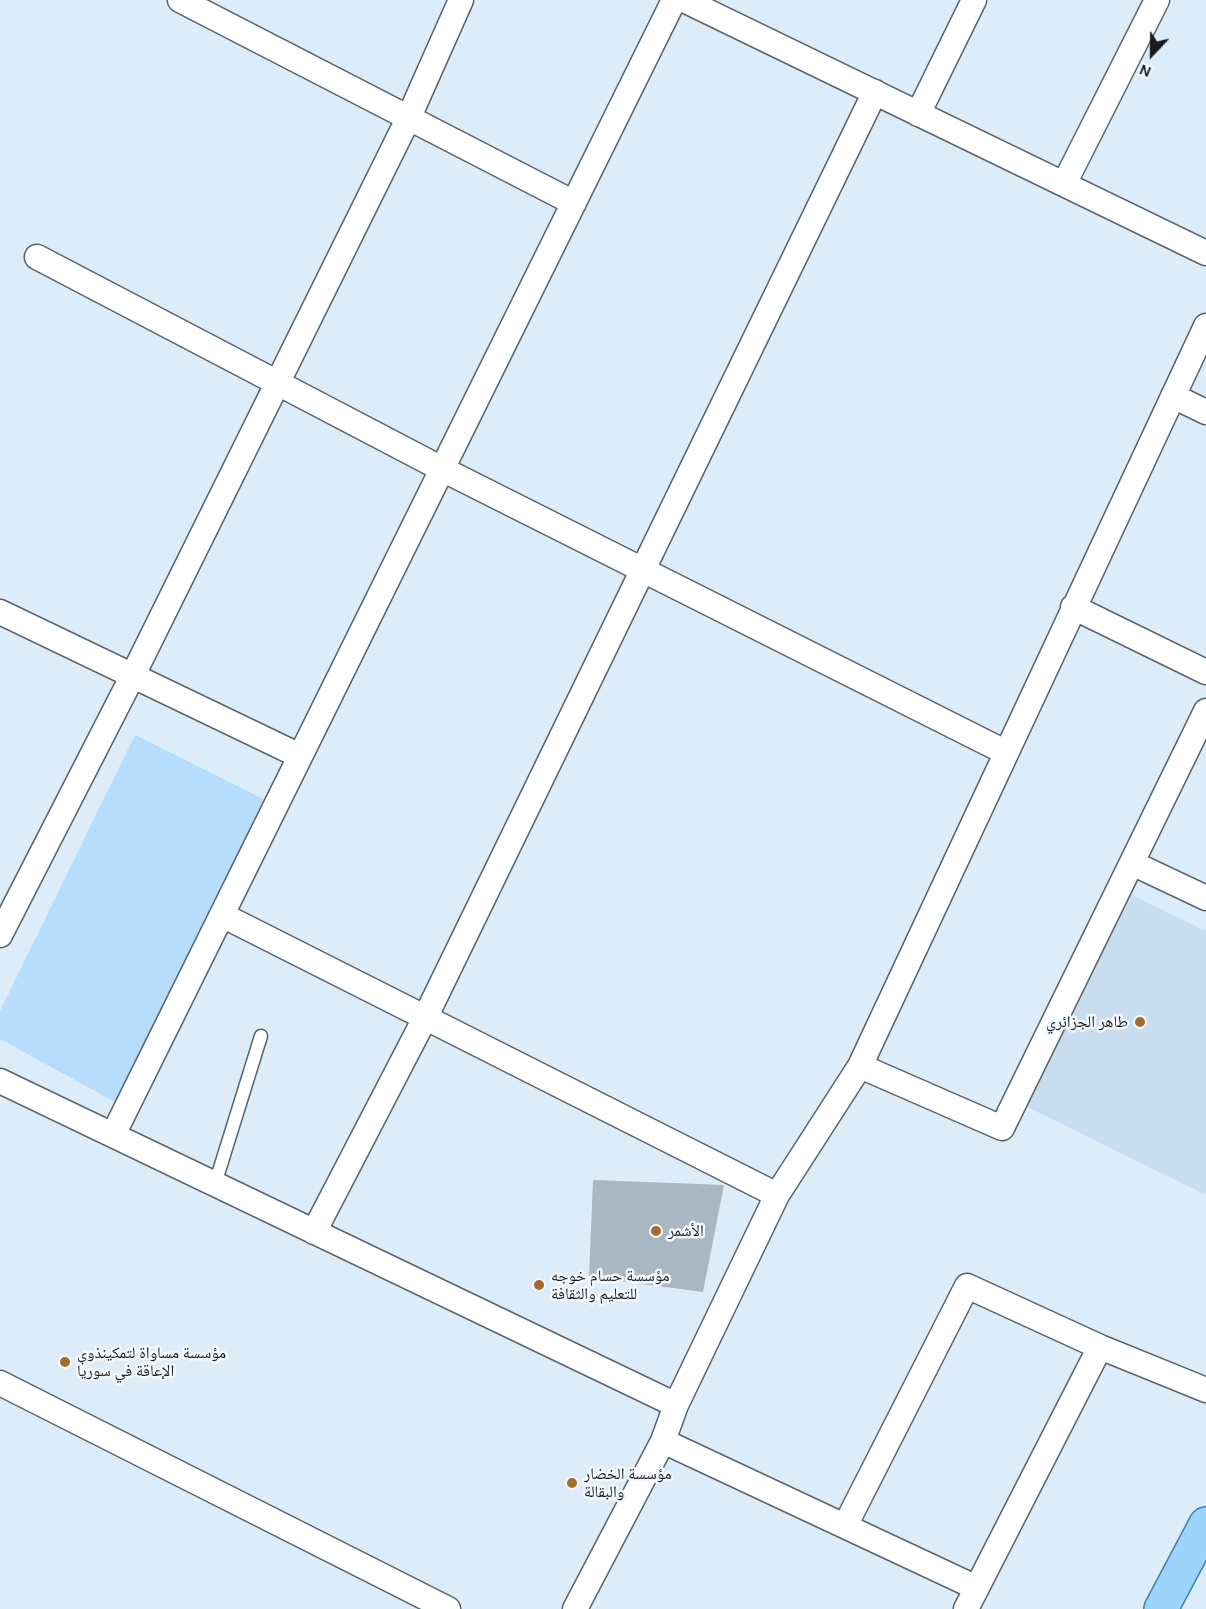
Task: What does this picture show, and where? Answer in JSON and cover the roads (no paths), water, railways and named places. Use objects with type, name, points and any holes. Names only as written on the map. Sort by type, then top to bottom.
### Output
[{"type":"main road","points":[[1161,1609],[1206,1524]]},
{"type":"street","points":[[180,0],[574,203]]},
{"type":"street","points":[[2,926],[133,675],[409,117],[461,0]]},
{"type":"street","points":[[113,1135],[674,0]]},
{"type":"street","points":[[684,0],[1206,253]]},
{"type":"street","points":[[918,114],[974,0]]},
{"type":"street","points":[[1064,184],[1157,0]]},
{"type":"street","points":[[314,1232],[425,1018],[874,92]]},
{"type":"street","points":[[37,257],[442,469],[1005,753]]},
{"type":"street","points":[[575,1609],[663,1441],[676,1405],[777,1195],[860,1066],[1206,326]]},
{"type":"street","points":[[1173,396],[1206,412]]},
{"type":"street","points":[[1073,608],[1206,672]]},
{"type":"street","points":[[0,612],[300,756]]},
{"type":"street","points":[[860,1066],[1002,1128],[1206,711]]},
{"type":"street","points":[[1132,863],[1206,898]]},
{"type":"street","points":[[222,915],[777,1195]]},
{"type":"street","points":[[0,1082],[676,1405]]},
{"type":"street","points":[[845,1526],[967,1286],[1100,1347],[1206,1390]]},
{"type":"street","points":[[966,1609],[1100,1347]]},
{"type":"street","points":[[0,1383],[448,1609]]},
{"type":"street","points":[[663,1441],[977,1588]]},
{"type":"lane","points":[[215,1184],[261,1036]]},
{"type":"place","name":"طاهر الجزائري","points":[[1140,1022]]},
{"type":"place","name":"الأشمر","points":[[656,1231]]},
{"type":"place","name":"مؤسسة حسام خوجه للتعليم والثقافة","points":[[539,1285]]},
{"type":"place","name":"مؤسسة مساواة لتمكينذوي الإعاقة في سوريا","points":[[65,1362]]},
{"type":"place","name":"مؤسسة الخضار والبقالة","points":[[572,1483]]}]
